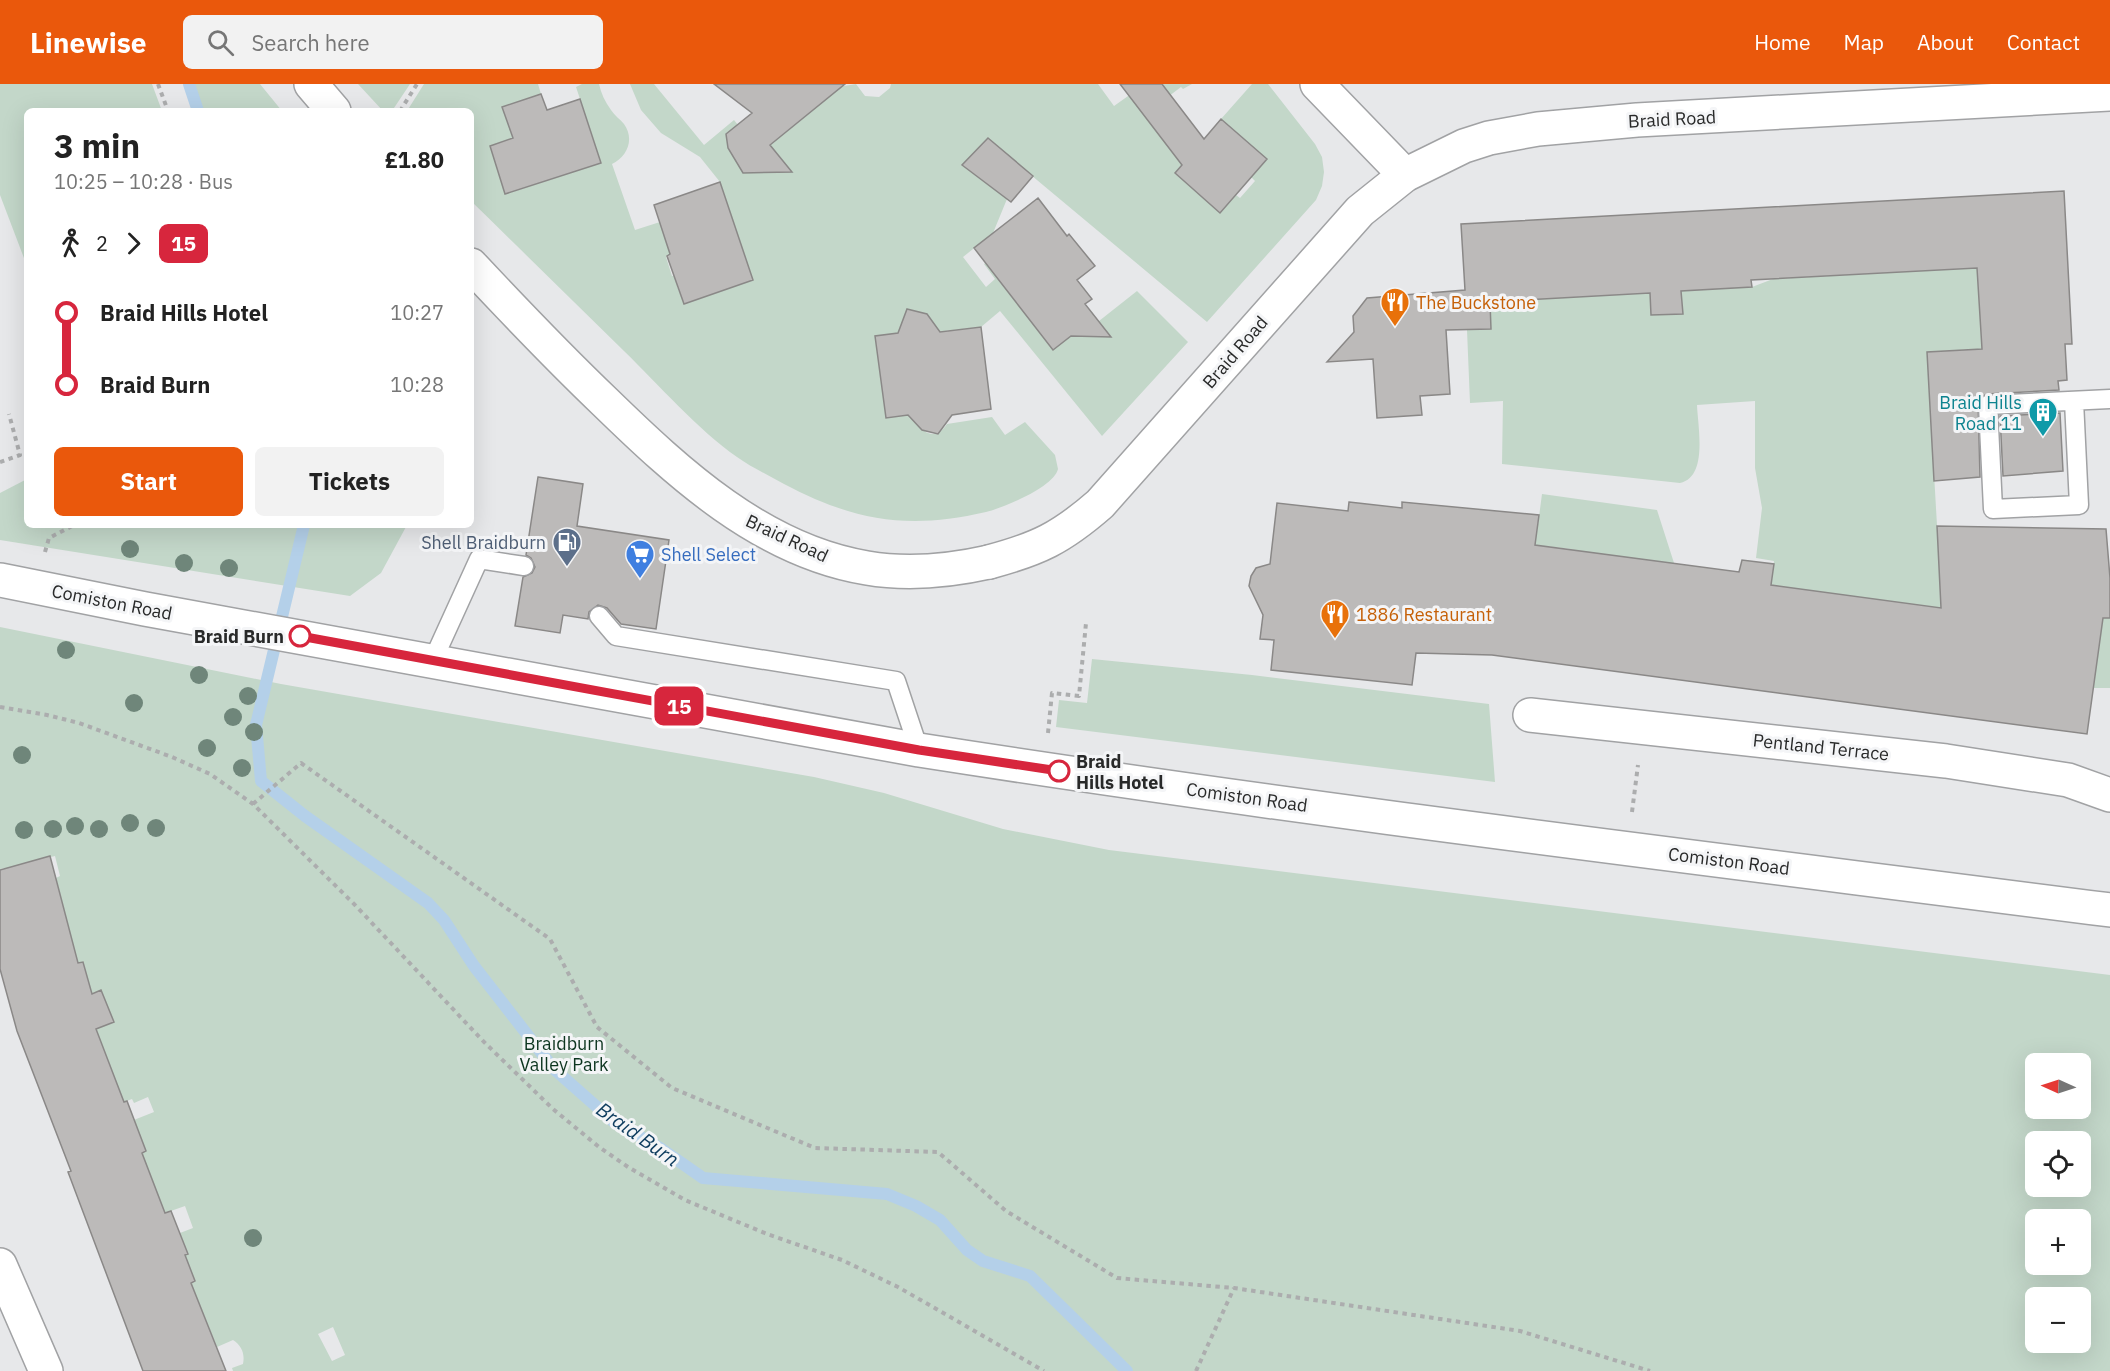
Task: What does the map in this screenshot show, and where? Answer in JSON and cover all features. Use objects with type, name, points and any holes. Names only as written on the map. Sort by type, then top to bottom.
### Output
[{"type":"street","points":[[311,84],[331,108]]},
{"type":"street","points":[[1317,84],[1405,175]]},
{"type":"street","name":"Braid Road","points":[[474,268],[653,450],[715,500],[748,521],[819,555],[868,568],[949,570],[989,562],[1042,546],[1062,535],[1100,504],[1360,211],[1405,175],[1464,146],[1489,138],[1538,129],[1637,120],[2074,90],[2110,94]]},
{"type":"street","name":"Comiston Road","points":[[0,580],[919,750],[1043,769],[1628,848],[2110,910]]},
{"type":"street","name":"Pentland Terrace","points":[[1530,714],[2001,769],[2068,780],[2110,795]]},
{"type":"street","points":[[0,1265],[46,1371]]},
{"type":"lane","points":[[2074,401],[2079,505],[1993,509],[1988,405],[2110,399]]},
{"type":"lane","points":[[433,660],[479,559],[524,566]]},
{"type":"lane","points":[[599,616],[616,636],[896,681],[919,750]]},
{"type":"path","points":[[158,84],[167,108]]},
{"type":"path","points":[[402,108],[417,84]]},
{"type":"path","points":[[0,462],[20,455],[9,414]]},
{"type":"path","points":[[46,547],[49,538],[68,528]]},
{"type":"path","points":[[1049,726],[1052,693],[1079,696],[1086,623]]},
{"type":"path","points":[[0,707],[79,723],[162,753],[210,774],[253,804],[388,938],[484,1042],[553,1109],[599,1148],[686,1200],[767,1234],[842,1260],[888,1283],[1044,1371]]},
{"type":"path","points":[[1628,848],[1642,727]]},
{"type":"path","points":[[253,804],[301,763],[550,939],[597,1027],[672,1088],[815,1148],[938,1152],[1006,1211],[1117,1278],[1234,1288],[1520,1331],[1650,1371]]},
{"type":"path","points":[[1196,1371],[1234,1288]]},
{"type":"green space","points":[[0,84],[152,84],[161,108],[24,108],[24,258],[0,195]]},
{"type":"green space","points":[[191,84],[260,84],[280,108],[201,108]]},
{"type":"green space","points":[[358,84],[410,84],[394,108],[380,108]]},
{"type":"green space","points":[[424,84],[538,84],[541,94],[503,107],[513,138],[490,146],[506,194],[567,174],[561,155],[595,144],[576,87],[582,84],[599,84],[607,104],[624,124],[629,136],[628,147],[622,157],[612,164],[635,230],[660,222],[670,254],[666,257],[672,276],[677,275],[677,286],[684,304],[753,280],[720,182],[700,157],[661,133],[641,110],[630,84],[654,84],[704,145],[734,120],[738,125],[729,140],[730,151],[754,158],[765,173],[774,172],[782,159],[770,145],[810,113],[787,84],[842,84],[844,86],[856,84],[865,96],[879,97],[890,88],[891,84],[1098,84],[1114,106],[1145,84],[1192,84],[1183,89],[1181,87],[1144,115],[1195,150],[1175,173],[1220,213],[1236,195],[1240,198],[1255,181],[1251,177],[1267,159],[1221,119],[1252,84],[1268,84],[1315,144],[1322,157],[1324,172],[1322,186],[1316,200],[1207,322],[988,139],[962,165],[1007,199],[993,233],[963,257],[986,287],[995,279],[984,264],[1005,248],[1076,332],[1096,331],[1099,321],[1137,291],[1188,342],[1102,436],[1000,311],[981,327],[936,332],[933,322],[927,315],[919,312],[909,313],[902,333],[875,336],[886,418],[915,414],[923,430],[932,434],[942,430],[947,424],[992,417],[1005,435],[1025,422],[1055,455],[1058,469],[1047,483],[1004,506],[958,517],[906,521],[882,519],[834,507],[754,468],[722,446],[474,204],[474,108],[409,108]]},
{"type":"green space","points":[[1995,267],[2011,347],[1927,352],[1939,560],[1969,564],[2101,618],[2110,618],[2110,688],[2093,688],[1767,612],[1774,561],[1756,558],[1762,508],[1755,468],[1755,401],[1697,405],[1698,462],[1695,472],[1689,479],[1680,483],[1502,464],[1503,401],[1470,403],[1467,330],[1491,328],[1490,302],[1650,293],[1683,313],[1681,291],[1752,287],[1773,279]]},
{"type":"green space","points":[[24,481],[24,528],[405,528],[381,573],[350,596],[0,540],[0,493]]},
{"type":"green space","points":[[1542,494],[1657,510],[1674,563],[1669,599],[1571,549],[1535,545],[1503,569],[1537,532]]},
{"type":"green space","name":"Braidburn Valley Park","points":[[0,627],[281,684],[814,777],[884,793],[1003,829],[1109,850],[2110,975],[2110,1371],[233,1371],[232,1368],[243,1364],[242,1350],[233,1340],[217,1347],[191,1283],[195,1281],[188,1263],[151,1277],[150,1269],[188,1254],[180,1233],[193,1228],[185,1206],[165,1213],[142,1153],[146,1151],[138,1131],[101,1133],[154,1112],[148,1097],[134,1103],[132,1099],[124,1102],[96,1029],[114,1022],[101,991],[38,1015],[89,983],[83,962],[78,963],[56,878],[60,876],[55,856],[18,865],[9,884],[5,868],[0,869]],"holes":[[[333,1327],[345,1355],[332,1361],[318,1334]]]},
{"type":"green space","points":[[1092,659],[1252,675],[1489,704],[1495,782],[1056,727],[1059,700],[1087,703]]},
{"type":"building","points":[[714,84],[845,84],[770,145],[792,172],[743,173],[728,148],[726,134],[752,113]]},
{"type":"building","points":[[1120,84],[1162,84],[1204,139],[1221,119],[1267,159],[1220,213],[1175,173],[1182,165]]},
{"type":"building","points":[[541,94],[547,110],[580,99],[601,163],[505,194],[490,146],[513,138],[502,107]]},
{"type":"building","points":[[988,138],[1033,176],[1011,202],[962,165]]},
{"type":"building","points":[[720,182],[753,280],[684,304],[667,256],[670,254],[654,205]]},
{"type":"building","points":[[2064,191],[2072,344],[2065,344],[2067,380],[2058,381],[2059,390],[1987,394],[1978,399],[1980,477],[1934,481],[1927,352],[1982,349],[1977,268],[1751,280],[1752,287],[1681,291],[1683,314],[1651,315],[1650,293],[1490,302],[1491,329],[1446,330],[1450,394],[1420,396],[1422,415],[1377,418],[1373,359],[1327,362],[1354,332],[1353,316],[1367,298],[1465,290],[1461,224]]},
{"type":"building","points":[[1038,198],[1067,236],[1069,234],[1095,266],[1077,280],[1092,299],[1085,304],[1111,337],[1071,336],[1053,350],[974,248]]},
{"type":"building","points":[[907,309],[927,314],[940,332],[981,327],[991,409],[952,415],[938,434],[922,430],[908,415],[886,418],[875,336],[898,333]]},
{"type":"building","points":[[2060,413],[2063,471],[2003,476],[2000,416]]},
{"type":"building","points":[[538,477],[583,484],[577,526],[669,540],[656,629],[621,624],[607,608],[598,605],[589,612],[588,619],[563,615],[560,633],[515,626],[523,577],[532,573],[535,567],[531,558],[526,555]]},
{"type":"building","points":[[1349,502],[1402,508],[1402,502],[1539,515],[1535,545],[1739,572],[1742,560],[1774,564],[1771,585],[1941,608],[1937,526],[2106,529],[2110,618],[2103,618],[2087,734],[1492,655],[1416,653],[1412,685],[1271,670],[1274,640],[1260,639],[1263,615],[1249,586],[1256,568],[1270,564],[1277,503],[1348,511]]},
{"type":"building","points":[[50,856],[78,963],[83,962],[92,994],[101,990],[114,1022],[96,1029],[146,1151],[142,1153],[165,1213],[171,1211],[188,1254],[185,1255],[195,1281],[191,1283],[226,1371],[143,1371],[68,1172],[71,1171],[17,1031],[0,969],[0,870]]},
{"type":"waterway","name":"Braid Burn","points":[[189,84],[197,108]]},
{"type":"waterway","name":"Braid Burn","points":[[303,528],[256,725],[261,781],[305,816],[428,903],[444,920],[474,966],[554,1069],[614,1122],[660,1148],[703,1178],[887,1194],[916,1206],[940,1220],[967,1250],[983,1261],[1030,1276],[1127,1371]]},
{"type":"bus line","name":"15","points":[[300,636],[919,750],[1059,771]]},
{"type":"place","name":"The Buckstone","points":[[1395,328]]},
{"type":"place","name":"Braid Hills Road 11","points":[[2043,438]]},
{"type":"place","name":"Shell Braidburn","points":[[567,568]]},
{"type":"place","name":"Shell Select","points":[[640,580]]},
{"type":"place","name":"Braid Burn","points":[[300,636]]},
{"type":"place","name":"1886 Restaurant","points":[[1335,640]]},
{"type":"place","name":"Braid Hills Hotel","points":[[1059,771]]}]
